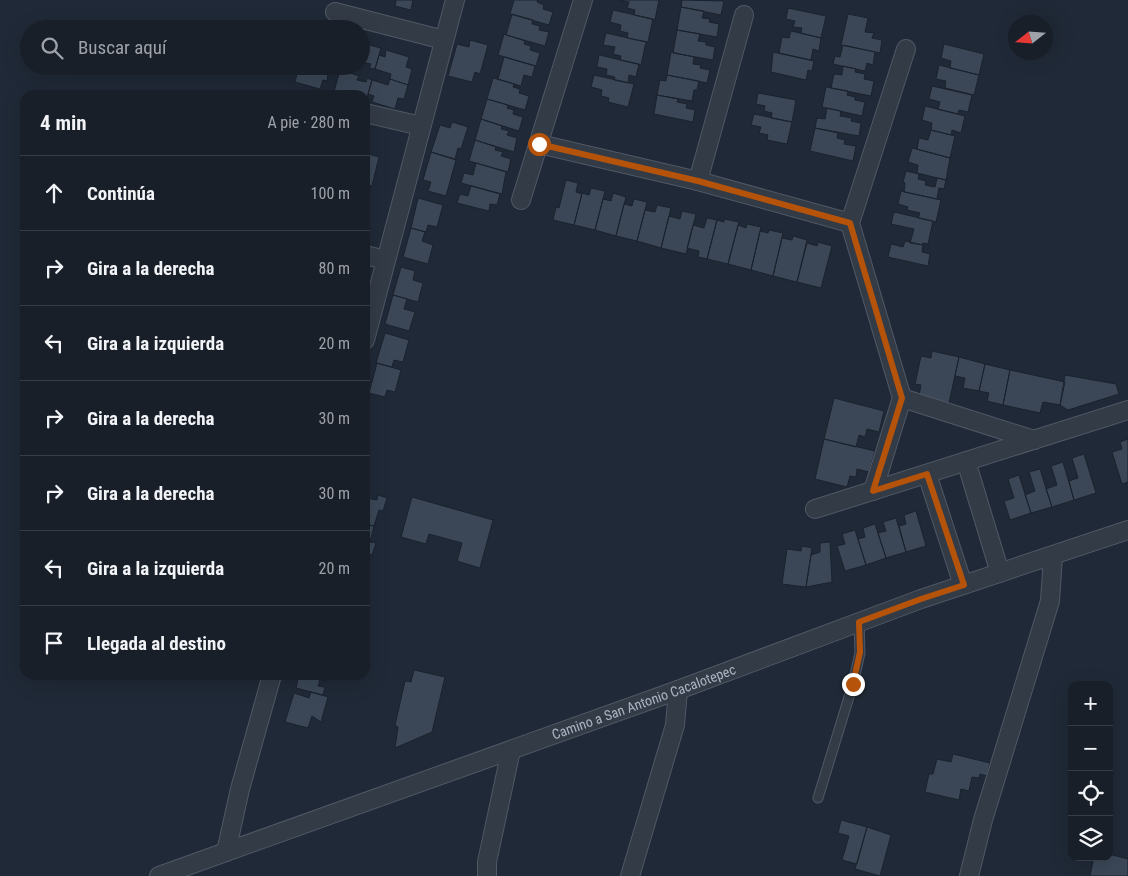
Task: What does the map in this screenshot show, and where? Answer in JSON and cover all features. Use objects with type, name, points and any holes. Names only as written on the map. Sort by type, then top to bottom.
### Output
[{"type":"street","points":[[370,321],[455,0]]},
{"type":"street","points":[[521,200],[583,0]]},
{"type":"street","points":[[335,12],[366,20]]},
{"type":"street","points":[[698,181],[744,16]]},
{"type":"street","points":[[370,21],[444,40]]},
{"type":"street","points":[[873,491],[902,398],[850,223],[906,50]]},
{"type":"street","points":[[370,114],[421,126]]},
{"type":"street","points":[[539,144],[698,181],[850,223]]},
{"type":"street","points":[[370,256],[386,260]]},
{"type":"street","points":[[902,398],[1034,440]]},
{"type":"street","points":[[815,510],[1128,410]]},
{"type":"street","points":[[966,462],[1000,573]]},
{"type":"street","points":[[927,474],[964,585]]},
{"type":"street","name":"Camino a San Antonio Cacalotepec","points":[[159,876],[678,690],[921,599],[1128,530]]},
{"type":"street","points":[[969,876],[983,820],[1050,601],[1053,556]]},
{"type":"street","points":[[226,852],[240,788],[271,680]]},
{"type":"street","points":[[630,876],[675,725],[678,690]]},
{"type":"street","points":[[487,876],[486,862],[511,750]]},
{"type":"lane","points":[[818,798],[853,684],[860,652],[859,622]]},
{"type":"building","points":[[396,0],[413,0],[411,10],[395,6]]},
{"type":"building","points":[[514,0],[538,0],[537,2],[544,5],[543,9],[553,12],[549,25],[510,14]]},
{"type":"building","points":[[619,0],[659,0],[655,20],[634,15],[635,10],[627,8],[629,2]]},
{"type":"building","points":[[682,0],[724,1],[721,15],[681,7]]},
{"type":"building","points":[[681,7],[704,11],[702,18],[710,19],[709,22],[719,24],[717,37],[677,30]]},
{"type":"building","points":[[788,8],[826,16],[821,38],[801,33],[802,28],[793,27],[795,21],[786,19]]},
{"type":"building","points":[[613,10],[653,19],[648,42],[627,38],[628,33],[620,31],[621,25],[610,22]]},
{"type":"building","points":[[512,14],[533,20],[532,24],[540,26],[539,30],[549,32],[545,46],[506,35]]},
{"type":"building","points":[[848,14],[868,18],[865,32],[874,33],[872,38],[882,40],[880,53],[841,45]]},
{"type":"building","points":[[677,30],[700,34],[698,41],[706,42],[706,45],[715,47],[713,60],[673,53]]},
{"type":"building","points":[[791,31],[821,38],[819,51],[813,49],[811,60],[779,53],[782,37],[789,38]]},
{"type":"building","points":[[606,33],[646,42],[641,65],[620,60],[621,56],[613,54],[615,47],[603,45]]},
{"type":"building","points":[[504,34],[525,41],[524,44],[531,46],[530,50],[540,53],[536,66],[498,55]]},
{"type":"building","points":[[470,40],[488,45],[480,74],[475,72],[472,82],[448,76],[457,44],[469,47]]},
{"type":"building","points":[[944,44],[984,54],[979,75],[950,68],[951,61],[941,58]]},
{"type":"building","points":[[370,45],[381,48],[375,69],[370,68]]},
{"type":"building","points":[[843,45],[875,52],[873,65],[867,63],[865,71],[833,64],[835,56],[840,57]]},
{"type":"building","points":[[386,50],[409,57],[406,67],[412,69],[408,85],[390,79],[391,74],[375,69],[379,55],[385,57]]},
{"type":"building","points":[[671,52],[694,57],[693,64],[701,65],[700,68],[710,70],[707,83],[667,75]]},
{"type":"building","points":[[773,52],[814,61],[812,71],[808,70],[806,80],[771,72]]},
{"type":"building","points":[[599,55],[639,64],[636,77],[629,75],[628,83],[614,80],[615,77],[606,75],[607,69],[597,67]]},
{"type":"building","points":[[504,57],[535,66],[532,77],[524,75],[521,86],[498,79]]},
{"type":"building","points":[[939,65],[979,75],[974,95],[945,88],[946,81],[936,79]]},
{"type":"building","points":[[843,66],[856,69],[855,72],[865,74],[864,79],[874,81],[871,96],[831,88],[834,74],[842,75]]},
{"type":"building","points":[[297,75],[328,75],[327,81],[323,80],[320,89],[295,82]]},
{"type":"building","points":[[339,75],[356,75],[359,76],[357,80],[366,82],[367,78],[372,80],[369,90],[335,90]]},
{"type":"building","points":[[594,75],[634,84],[628,107],[608,102],[609,98],[601,96],[602,90],[591,87]]},
{"type":"building","points":[[667,75],[699,81],[697,90],[694,90],[692,101],[657,95],[660,80],[666,81]]},
{"type":"building","points":[[493,78],[514,84],[513,87],[520,89],[519,93],[529,96],[525,110],[487,99]]},
{"type":"building","points":[[390,79],[408,85],[404,99],[398,98],[395,109],[372,102],[374,96],[370,95],[369,90],[372,80],[388,85]]},
{"type":"building","points":[[932,86],[972,95],[968,112],[959,110],[958,114],[938,109],[940,102],[929,99]]},
{"type":"building","points":[[826,87],[848,91],[847,95],[855,97],[855,100],[865,102],[862,116],[822,107]]},
{"type":"building","points":[[758,93],[796,100],[792,122],[771,118],[772,113],[764,111],[765,106],[756,104]]},
{"type":"building","points":[[657,95],[678,99],[677,102],[687,104],[686,108],[695,110],[693,122],[654,114]]},
{"type":"building","points":[[487,99],[508,105],[507,108],[514,110],[513,114],[523,117],[519,131],[481,119]]},
{"type":"building","points":[[925,106],[965,116],[961,133],[952,130],[951,135],[931,130],[932,123],[922,120]]},
{"type":"building","points":[[827,108],[841,111],[840,116],[852,118],[851,121],[861,123],[859,136],[815,128],[817,118],[825,119]]},
{"type":"building","points":[[754,114],[792,122],[787,144],[767,140],[768,135],[759,133],[761,127],[751,125]]},
{"type":"building","points":[[481,119],[502,126],[501,129],[509,131],[507,135],[517,138],[514,152],[475,140]]},
{"type":"building","points":[[452,122],[468,127],[461,149],[458,148],[455,159],[431,152],[440,125],[450,128]]},
{"type":"building","points":[[815,128],[838,133],[837,138],[845,140],[844,144],[856,146],[853,161],[810,151]]},
{"type":"building","points":[[931,130],[955,136],[950,158],[917,149],[919,138],[928,140]]},
{"type":"building","points":[[475,140],[496,147],[495,150],[503,152],[501,156],[511,159],[508,172],[469,161]]},
{"type":"building","points":[[912,148],[950,158],[946,180],[917,173],[918,165],[908,162]]},
{"type":"building","points":[[431,152],[456,160],[446,196],[428,191],[431,182],[423,180]]},
{"type":"building","points":[[370,154],[379,157],[372,186],[370,185]]},
{"type":"building","points":[[476,163],[506,172],[502,194],[461,183],[464,173],[473,175]]},
{"type":"building","points":[[906,171],[919,174],[918,179],[926,181],[925,185],[935,187],[937,178],[946,180],[944,189],[939,188],[937,199],[904,192],[905,183],[903,182]]},
{"type":"building","points":[[566,180],[578,183],[576,192],[582,194],[574,225],[553,220],[556,207],[559,208]]},
{"type":"building","points":[[471,186],[500,194],[497,205],[490,204],[489,211],[457,203],[460,194],[468,196]]},
{"type":"building","points":[[591,188],[605,191],[595,230],[574,225],[582,193],[589,195]]},
{"type":"building","points":[[901,191],[941,200],[936,222],[918,218],[920,213],[907,210],[908,207],[898,204]]},
{"type":"building","points":[[613,193],[626,197],[616,236],[595,230],[603,199],[611,201]]},
{"type":"building","points":[[418,198],[443,205],[437,227],[428,225],[426,232],[411,228]]},
{"type":"building","points":[[634,199],[647,202],[637,241],[616,236],[624,204],[632,206]]},
{"type":"building","points":[[657,205],[671,208],[661,248],[637,241],[645,210],[655,212]]},
{"type":"building","points":[[682,211],[696,214],[686,254],[661,248],[669,216],[680,219]]},
{"type":"building","points":[[894,212],[933,221],[928,244],[910,243],[914,229],[891,224]]},
{"type":"building","points":[[707,218],[717,220],[707,259],[698,257],[699,251],[687,248],[693,225],[704,228]]},
{"type":"building","points":[[724,219],[739,222],[728,264],[707,259],[717,220],[724,222]]},
{"type":"building","points":[[747,224],[761,227],[751,270],[728,264],[738,225],[746,228]]},
{"type":"building","points":[[411,228],[425,232],[422,241],[433,245],[428,264],[403,257]]},
{"type":"building","points":[[769,230],[783,233],[773,276],[751,270],[760,231],[768,233]]},
{"type":"building","points":[[793,236],[807,240],[797,282],[773,276],[782,238],[792,240]]},
{"type":"building","points":[[905,241],[923,245],[922,252],[930,254],[928,266],[888,257],[891,244],[903,247]]},
{"type":"building","points":[[818,242],[832,246],[821,288],[797,282],[807,243],[817,246]]},
{"type":"building","points":[[401,267],[415,271],[413,280],[423,283],[418,302],[393,295]]},
{"type":"building","points":[[393,295],[407,299],[404,309],[415,312],[409,331],[385,324]]},
{"type":"building","points":[[385,333],[409,340],[403,362],[394,360],[392,367],[376,363]]},
{"type":"building","points":[[932,351],[959,357],[949,403],[919,396],[921,385],[915,384],[921,356],[931,358]]},
{"type":"building","points":[[959,357],[985,364],[979,391],[963,388],[965,378],[955,376]]},
{"type":"building","points":[[377,363],[401,370],[395,392],[387,390],[385,397],[370,393]]},
{"type":"building","points":[[985,364],[1010,370],[1003,405],[987,401],[989,393],[979,391]]},
{"type":"building","points":[[1010,370],[1065,382],[1060,405],[1043,402],[1040,413],[1003,405]]},
{"type":"building","points":[[1065,375],[1116,384],[1119,394],[1068,410],[1060,405]]},
{"type":"building","points":[[834,398],[884,411],[879,432],[867,429],[865,437],[859,435],[856,447],[824,439]]},
{"type":"building","points":[[824,439],[875,451],[869,472],[857,469],[856,477],[850,476],[847,487],[815,479]]},
{"type":"building","points":[[1128,439],[1128,482],[1122,484],[1112,452],[1122,449],[1120,442]]},
{"type":"building","points":[[1084,454],[1096,493],[1074,500],[1069,481],[1078,478],[1072,458]]},
{"type":"building","points":[[1063,462],[1074,500],[1052,507],[1046,489],[1057,485],[1051,466]]},
{"type":"building","points":[[1040,469],[1052,507],[1031,513],[1025,495],[1035,491],[1029,472]]},
{"type":"building","points":[[1019,475],[1031,513],[1010,520],[1004,501],[1014,498],[1008,479]]},
{"type":"building","points":[[378,495],[387,498],[383,511],[379,510],[374,526],[370,525],[370,499],[377,500]]},
{"type":"building","points":[[412,497],[493,520],[480,568],[457,561],[462,543],[429,534],[426,544],[401,537]]},
{"type":"building","points":[[916,511],[926,546],[906,552],[899,526],[906,524],[904,515]]},
{"type":"building","points":[[896,518],[906,552],[886,558],[878,533],[886,531],[883,522]]},
{"type":"building","points":[[875,524],[886,558],[866,565],[858,539],[865,537],[863,528]]},
{"type":"building","points":[[370,525],[374,526],[370,542]]},
{"type":"building","points":[[855,530],[866,565],[845,571],[837,546],[845,544],[842,534]]},
{"type":"building","points":[[370,542],[376,543],[372,555],[370,554]]},
{"type":"building","points":[[830,542],[832,582],[806,587],[811,555],[820,552],[820,543]]},
{"type":"building","points":[[802,546],[812,548],[806,587],[782,584],[787,549],[801,551]]},
{"type":"building","points":[[414,670],[445,677],[432,732],[395,748],[398,727],[395,725],[405,681],[411,682]]},
{"type":"building","points":[[298,680],[320,680],[318,686],[325,687],[323,695],[296,688]]},
{"type":"building","points":[[311,692],[328,697],[321,722],[312,716],[308,728],[285,722],[294,693],[309,698]]},
{"type":"building","points":[[953,754],[990,763],[987,776],[980,774],[979,778],[972,777],[969,791],[961,789],[959,800],[925,792],[929,774],[933,774],[937,759],[951,762]]},
{"type":"building","points":[[841,820],[867,827],[857,864],[842,860],[849,836],[838,833]]},
{"type":"building","points":[[867,827],[891,835],[880,876],[855,869]]},
{"type":"building","points":[[1113,855],[1128,859],[1128,876],[1090,876],[1093,861],[1113,861]]},
{"type":"route","points":[[539,144],[698,181],[850,223],[902,398],[873,491],[927,474],[964,585],[859,622],[860,652],[853,684]]}]
